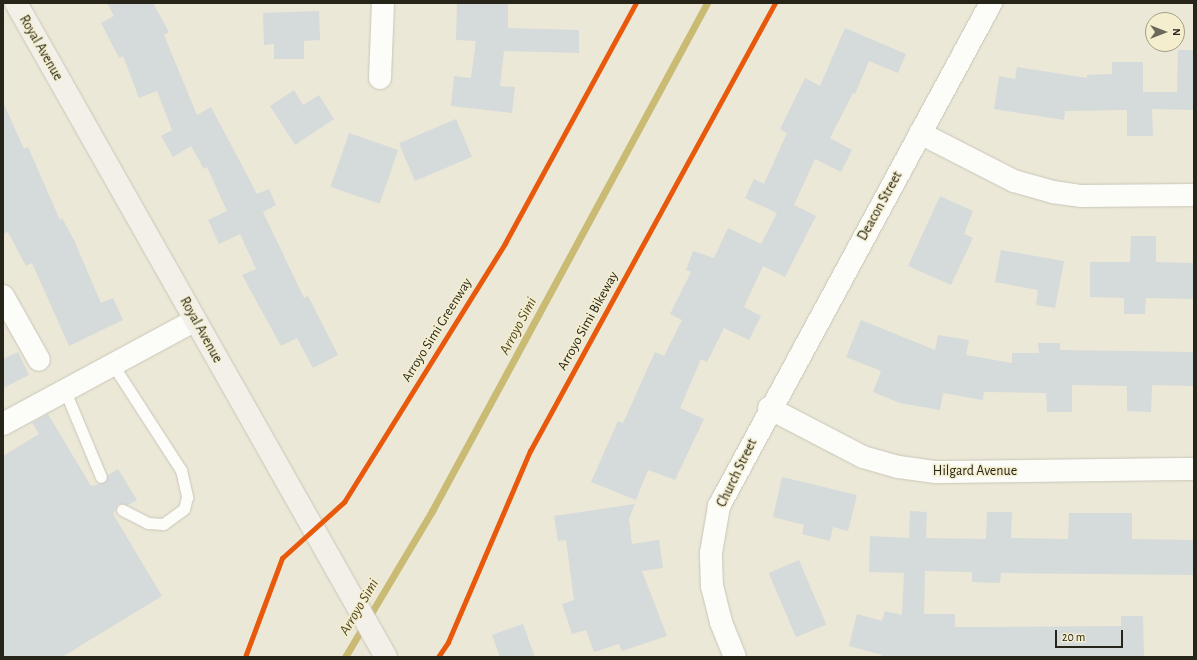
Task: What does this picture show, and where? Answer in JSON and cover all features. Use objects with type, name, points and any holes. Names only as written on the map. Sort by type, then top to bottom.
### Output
[{"type":"main road","name":"Royal Avenue","points":[[16,3],[332,559],[386,657]]},
{"type":"street","points":[[380,78],[383,3]]},
{"type":"street","name":"Deacon Street","points":[[769,408],[991,3]]},
{"type":"street","points":[[920,133],[1014,181],[1053,192],[1082,196],[1194,195]]},
{"type":"street","points":[[6,309],[39,360]]},
{"type":"street","points":[[3,424],[195,320]]},
{"type":"street","name":"Hilgard Avenue","points":[[769,408],[863,457],[899,467],[936,472],[1194,469]]},
{"type":"street","name":"Church Street","points":[[735,657],[721,622],[712,586],[711,554],[714,526],[719,506],[769,408]]},
{"type":"lane","points":[[113,365],[181,470],[187,497],[184,509],[163,524],[148,523],[122,510]]},
{"type":"lane","points":[[65,391],[101,477]]},
{"type":"building","points":[[107,3],[153,3],[169,32],[164,35],[197,115],[211,107],[257,194],[269,189],[276,205],[263,212],[304,298],[308,296],[338,355],[313,368],[297,338],[281,346],[242,275],[256,269],[240,234],[219,244],[208,220],[227,211],[207,167],[204,169],[191,146],[173,157],[161,136],[172,130],[157,91],[139,98],[123,56],[119,58],[101,23],[114,16]]},
{"type":"building","points":[[457,3],[508,3],[508,28],[579,30],[579,53],[504,51],[500,86],[515,87],[512,113],[451,106],[454,76],[471,78],[476,41],[456,40]]},
{"type":"building","points":[[319,11],[320,40],[304,41],[304,59],[274,59],[274,44],[264,45],[263,13]]},
{"type":"building","points":[[845,28],[906,54],[898,73],[869,61],[855,94],[853,93],[830,138],[852,150],[841,172],[815,159],[794,205],[816,216],[785,277],[763,266],[744,307],[761,316],[749,340],[724,328],[707,362],[701,359],[680,408],[704,419],[675,480],[648,470],[636,500],[591,482],[618,421],[623,423],[655,352],[664,356],[682,320],[670,314],[691,272],[686,270],[693,251],[714,258],[728,228],[761,244],[777,213],[745,198],[754,179],[764,184],[787,133],[780,129],[805,78],[820,86]]},
{"type":"building","points":[[1194,50],[1194,110],[1152,109],[1153,136],[1127,136],[1127,110],[1065,111],[1064,120],[994,109],[999,76],[1015,79],[1017,67],[1087,78],[1087,75],[1112,74],[1112,62],[1143,62],[1143,92],[1177,92],[1178,52]]},
{"type":"building","points":[[294,90],[303,105],[319,95],[334,119],[295,145],[270,106]]},
{"type":"building","points":[[3,102],[24,149],[28,147],[60,220],[62,218],[74,240],[101,303],[113,298],[123,320],[69,346],[32,263],[26,266],[8,232],[3,234]]},
{"type":"building","points":[[456,119],[472,157],[415,181],[399,143]]},
{"type":"building","points":[[349,133],[398,150],[380,204],[330,187]]},
{"type":"building","points":[[940,196],[973,211],[964,234],[973,238],[951,285],[908,266]]},
{"type":"building","points":[[1131,236],[1156,236],[1156,262],[1194,263],[1194,299],[1146,298],[1145,314],[1124,314],[1124,298],[1090,297],[1090,262],[1130,262]]},
{"type":"building","points":[[1001,250],[1064,261],[1055,308],[1036,305],[1038,290],[995,282]]},
{"type":"building","points":[[861,320],[935,350],[938,335],[969,340],[966,355],[1012,363],[1012,353],[1039,353],[1038,343],[1060,343],[1060,350],[1194,352],[1194,386],[1152,385],[1151,412],[1127,411],[1127,386],[1072,385],[1072,412],[1047,412],[1046,393],[984,392],[983,400],[943,393],[940,410],[900,403],[873,392],[881,371],[846,357]]},
{"type":"building","points":[[18,352],[29,375],[3,388],[3,359]]},
{"type":"building","points":[[48,414],[91,486],[104,483],[108,475],[118,469],[137,500],[128,505],[118,504],[113,514],[162,596],[62,657],[3,657],[3,456],[39,434],[32,423]]},
{"type":"building","points":[[782,477],[857,495],[848,531],[833,527],[830,541],[802,534],[804,525],[773,517]]},
{"type":"building","points":[[635,504],[629,519],[632,544],[659,540],[663,568],[642,571],[667,636],[622,651],[619,644],[594,652],[586,630],[572,634],[562,604],[574,600],[566,540],[558,541],[554,516]]},
{"type":"building","points":[[910,511],[927,512],[926,538],[986,539],[987,512],[1012,512],[1011,538],[1068,539],[1069,513],[1132,513],[1132,539],[1194,540],[1194,575],[1001,573],[1000,583],[972,582],[972,572],[925,571],[924,614],[955,614],[955,627],[1121,626],[1121,616],[1143,616],[1144,657],[881,657],[882,655],[849,646],[857,614],[882,621],[885,611],[902,615],[904,573],[869,572],[870,536],[909,538]]},
{"type":"building","points":[[799,560],[826,624],[796,637],[769,573]]},
{"type":"building","points":[[523,624],[535,657],[500,657],[492,635]]},
{"type":"waterway","name":"Arroyo Simi","points":[[345,657],[432,511],[707,3]]},
{"type":"cycle path","name":"Arroyo Simi Greenway","points":[[245,657],[282,558],[344,502],[505,243],[636,3]]},
{"type":"cycle path","name":"Arroyo Simi Bikeway","points":[[438,657],[448,642],[530,451],[775,3]]}]
